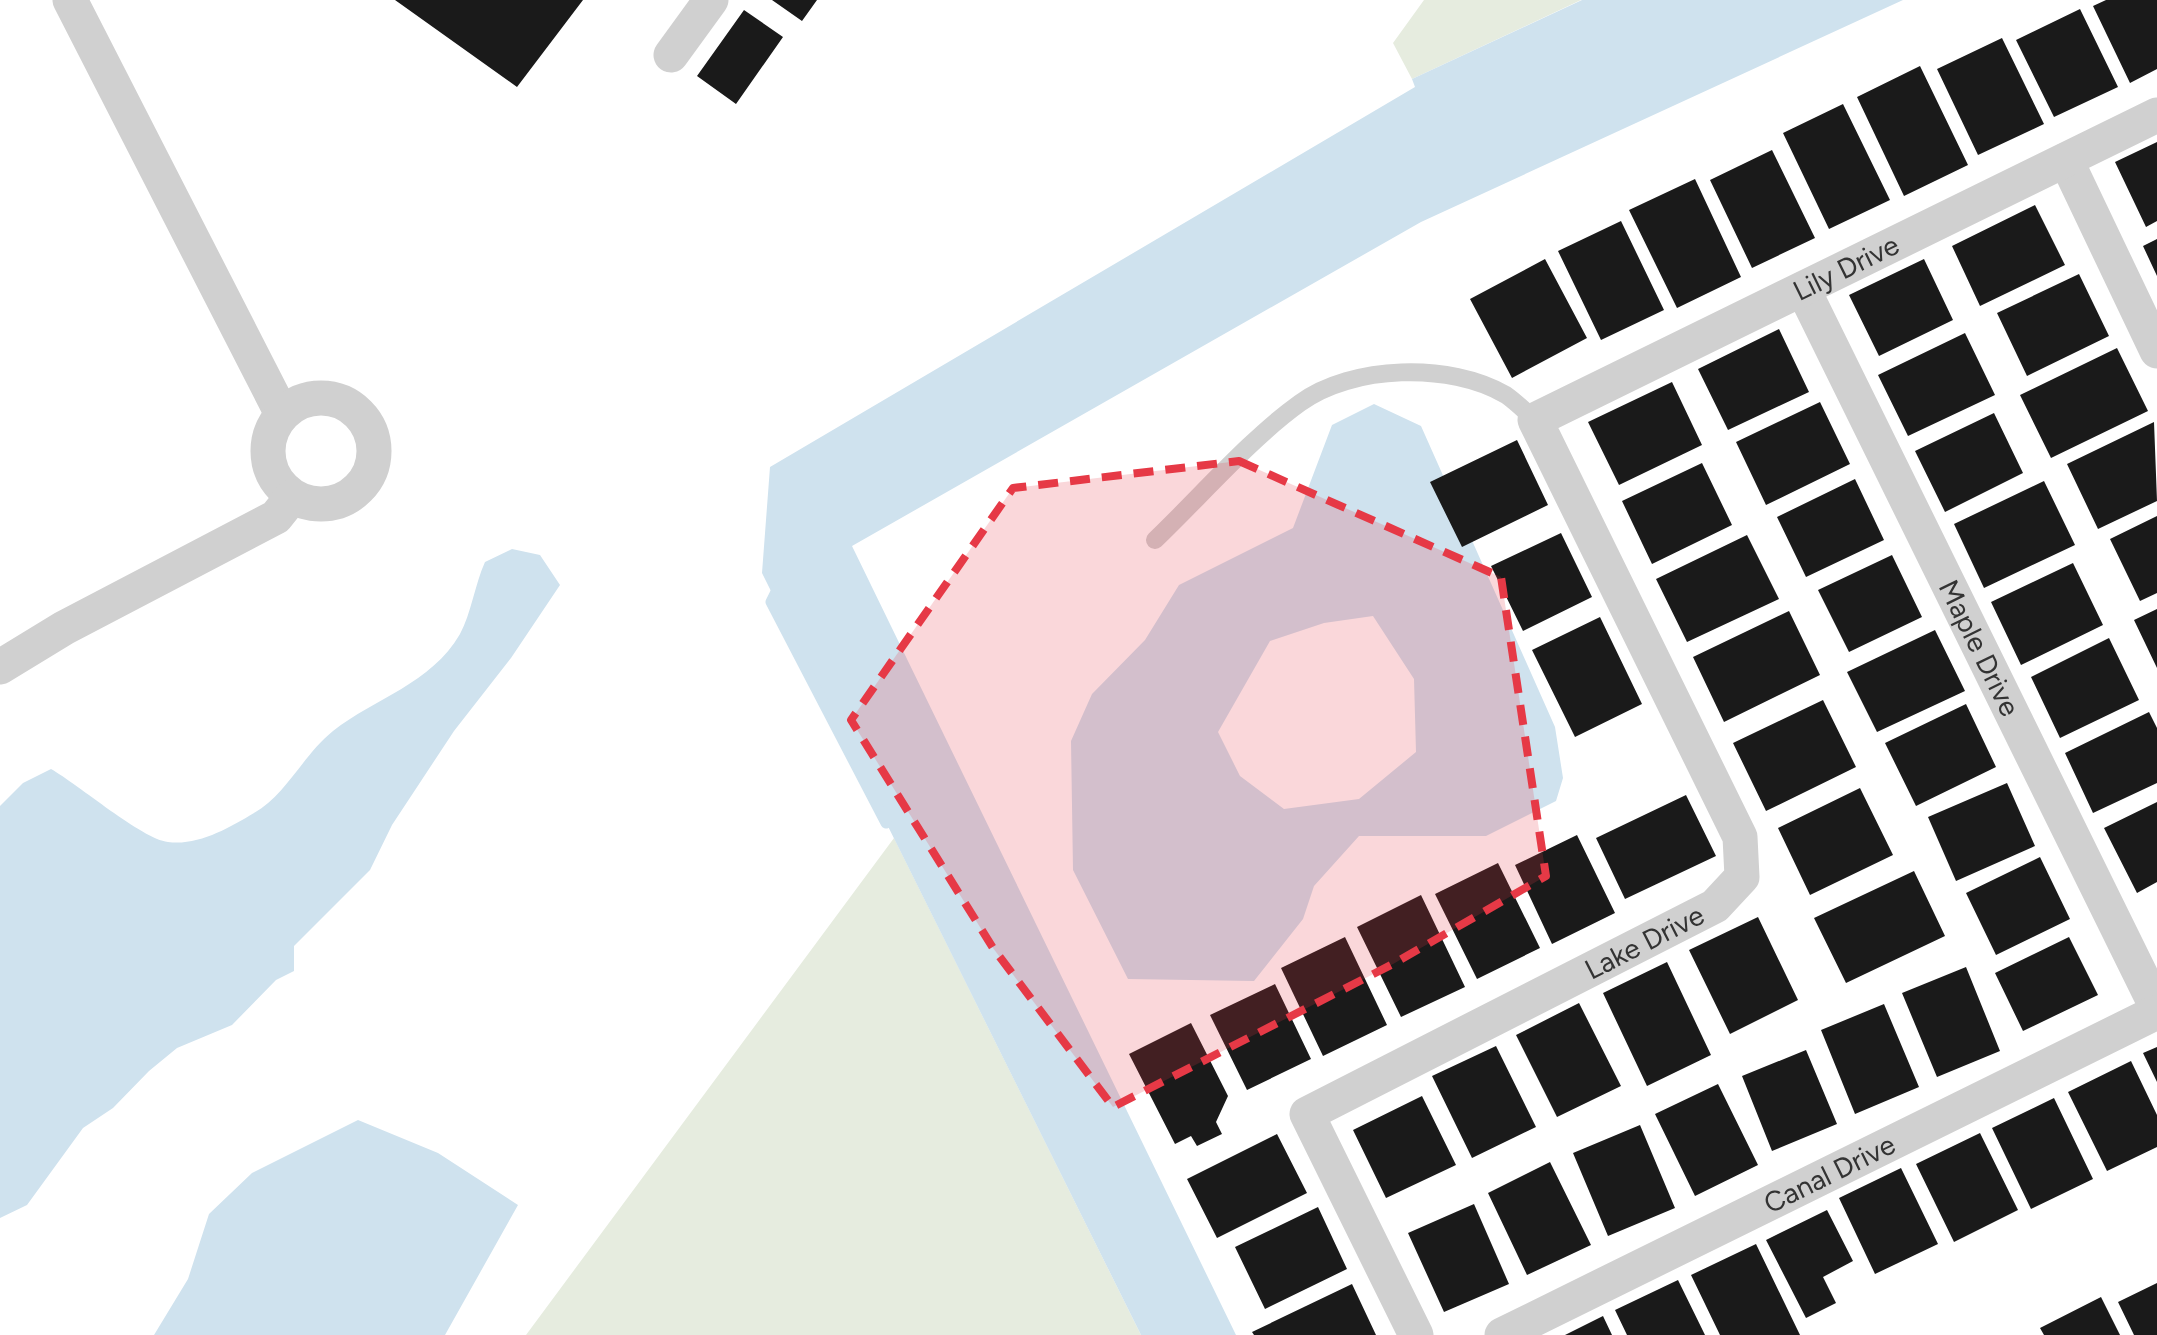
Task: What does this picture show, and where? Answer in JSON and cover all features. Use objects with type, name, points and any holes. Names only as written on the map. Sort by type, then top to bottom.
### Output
[{"type":"street","points":[[70,0],[282,414]]},
{"type":"street","points":[[671,55],[711,0]]},
{"type":"street","name":"Lily Drive","points":[[1535,420],[2157,115]]},
{"type":"street","points":[[2066,160],[2157,351]]},
{"type":"street","name":"Maple Drive","points":[[1803,289],[2157,1010]]},
{"type":"street","points":[[333,398],[363,419],[372,436],[370,472],[346,499],[328,504],[292,497],[272,473],[268,442],[282,414],[297,402],[333,398]]},
{"type":"street","name":"Lake Drive","points":[[1416,1335],[1306,1114],[1715,906],[1742,878],[1740,837],[1535,420]]},
{"type":"street","points":[[0,667],[64,628],[276,517],[292,497]]},
{"type":"street","name":"Canal Drive","points":[[1502,1335],[2157,1010]]},
{"type":"lane","points":[[1155,540],[1300,402],[1335,384],[1389,373],[1474,382],[1506,396],[1535,420]]},
{"type":"highlighted area","points":[[1239,461],[1501,577],[1546,876],[1393,964],[1113,1107],[993,948],[851,720],[1013,488]]},
{"type":"shaded area","points":[[1424,0],[1581,0],[1412,79],[1393,43]]},
{"type":"shaded area","points":[[894,838],[1141,1335],[526,1335]]},
{"type":"water","points":[[1582,0],[1903,0],[1421,222],[852,546],[1236,1335],[1141,1335],[762,573],[770,467],[1415,87],[1412,79]]},
{"type":"water","points":[[1374,404],[1421,426],[1555,727],[1563,778],[1556,801],[1486,836],[1359,836],[1314,886],[1303,919],[1254,981],[1128,979],[1073,870],[1071,741],[1092,694],[1145,640],[1179,585],[1293,528],[1332,425]],"holes":[[[1373,616],[1414,679],[1416,752],[1359,799],[1284,809],[1240,776],[1218,732],[1270,641],[1324,623]]]},
{"type":"water","points":[[512,549],[540,555],[560,585],[511,658],[454,731],[392,825],[370,870],[294,946],[294,971],[276,980],[232,1025],[177,1048],[149,1071],[113,1108],[83,1128],[27,1205],[0,1218],[0,806],[23,783],[51,769],[157,839],[179,843],[224,830],[266,805],[333,731],[434,666],[460,634],[485,562]]},
{"type":"water","points":[[358,1120],[438,1153],[518,1205],[445,1335],[154,1335],[188,1279],[209,1214],[252,1173]]},
{"type":"building","points":[[395,0],[583,0],[517,87]]},
{"type":"building","points":[[772,0],[817,0],[802,21]]},
{"type":"building","points":[[2106,0],[2157,0],[2157,69],[2130,83],[2093,6]]},
{"type":"building","points":[[2080,9],[2118,87],[2054,117],[2016,40]]},
{"type":"building","points":[[744,10],[783,37],[736,104],[697,76]]},
{"type":"building","points":[[2002,38],[2044,124],[1978,155],[1937,69]]},
{"type":"building","points":[[1920,66],[1968,165],[1904,196],[1857,97]]},
{"type":"building","points":[[1843,104],[1890,200],[1829,229],[1783,133]]},
{"type":"building","points":[[2157,142],[2157,221],[2146,227],[2115,162]]},
{"type":"building","points":[[1772,150],[1815,238],[1752,268],[1710,180]]},
{"type":"building","points":[[1695,179],[1741,277],[1677,308],[1629,210]]},
{"type":"building","points":[[2035,205],[2065,265],[1980,306],[1952,246]]},
{"type":"building","points":[[1621,221],[1664,310],[1601,340],[1558,251]]},
{"type":"building","points":[[2157,239],[2157,276],[2143,246]]},
{"type":"building","points":[[1545,259],[1587,338],[1512,378],[1470,299]]},
{"type":"building","points":[[1924,259],[1953,320],[1879,356],[1849,295]]},
{"type":"building","points":[[2079,274],[2109,336],[2027,376],[1997,313]]},
{"type":"building","points":[[1779,329],[1809,392],[1728,430],[1698,369]]},
{"type":"building","points":[[1965,333],[1995,395],[1908,436],[1878,375]]},
{"type":"building","points":[[2117,348],[2148,411],[2051,458],[2020,395]]},
{"type":"building","points":[[1672,382],[1702,445],[1619,485],[1588,422]]},
{"type":"building","points":[[1820,402],[1850,464],[1766,505],[1736,442]]},
{"type":"building","points":[[1994,413],[2023,473],[1945,512],[1915,451]]},
{"type":"building","points":[[2154,422],[2157,501],[2098,529],[2067,464]]},
{"type":"building","points":[[1517,440],[1548,505],[1462,547],[1430,482]]},
{"type":"building","points":[[1702,463],[1732,525],[1652,564],[1622,501]]},
{"type":"building","points":[[1855,479],[1884,540],[1806,577],[1777,517]]},
{"type":"building","points":[[2044,481],[2075,545],[1984,588],[1954,524]]},
{"type":"building","points":[[2157,516],[2157,593],[2140,601],[2110,539]]},
{"type":"building","points":[[1561,533],[1592,597],[1523,631],[1491,566]]},
{"type":"building","points":[[1747,535],[1779,599],[1687,642],[1656,579]]},
{"type":"building","points":[[1892,555],[1922,617],[1849,652],[1818,590]]},
{"type":"building","points":[[2073,563],[2103,625],[2021,665],[1991,602]]},
{"type":"building","points":[[2157,609],[2157,668],[2134,620]]},
{"type":"building","points":[[1789,611],[1820,675],[1724,722],[1693,657]]},
{"type":"building","points":[[1600,617],[1642,704],[1575,737],[1532,650]]},
{"type":"building","points":[[1935,630],[1965,691],[1877,732],[1847,672]]},
{"type":"building","points":[[2109,638],[2139,700],[2060,738],[2031,677]]},
{"type":"building","points":[[1823,700],[1856,767],[1766,811],[1733,743]]},
{"type":"building","points":[[1966,704],[1996,767],[1916,806],[1885,743]]},
{"type":"building","points":[[2149,712],[2157,728],[2157,783],[2093,813],[2065,753]]},
{"type":"building","points":[[2007,783],[2035,846],[1956,881],[1928,817]]},
{"type":"building","points":[[1860,788],[1893,855],[1810,895],[1778,828]]},
{"type":"building","points":[[1686,795],[1716,856],[1625,899],[1596,838]]},
{"type":"building","points":[[2157,802],[2157,882],[2137,893],[2104,828]]},
{"type":"building","points":[[1577,835],[1615,913],[1552,944],[1515,865]]},
{"type":"building","points":[[2040,857],[2070,919],[1996,955],[1966,893]]},
{"type":"building","points":[[1498,863],[1540,948],[1477,979],[1435,894]]},
{"type":"building","points":[[1914,871],[1945,936],[1846,983],[1814,918]]},
{"type":"building","points":[[1421,895],[1465,987],[1401,1017],[1357,927]]},
{"type":"building","points":[[1758,917],[1798,1000],[1730,1034],[1689,950]]},
{"type":"building","points":[[1345,937],[1387,1025],[1323,1056],[1281,968]]},
{"type":"building","points":[[2069,937],[2098,995],[2023,1031],[1995,973]]},
{"type":"building","points":[[1667,962],[1711,1055],[1647,1086],[1603,993]]},
{"type":"building","points":[[1966,967],[2000,1051],[1937,1077],[1902,993]]},
{"type":"building","points":[[1275,984],[1311,1059],[1247,1090],[1210,1015]]},
{"type":"building","points":[[1579,1003],[1621,1086],[1557,1117],[1516,1035]]},
{"type":"building","points":[[1884,1004],[1919,1087],[1855,1114],[1821,1030]]},
{"type":"building","points":[[1191,1023],[1228,1096],[1216,1122],[1222,1134],[1197,1146],[1191,1136],[1175,1144],[1129,1054]]},
{"type":"building","points":[[1496,1046],[1536,1127],[1472,1158],[1432,1076]]},
{"type":"building","points":[[2157,1047],[2157,1082],[2143,1053]]},
{"type":"building","points":[[1806,1050],[1837,1124],[1772,1151],[1742,1076]]},
{"type":"building","points":[[2131,1061],[2157,1115],[2157,1147],[2107,1171],[2068,1092]]},
{"type":"building","points":[[1718,1084],[1758,1165],[1695,1196],[1655,1114]]},
{"type":"building","points":[[1422,1096],[1456,1165],[1386,1198],[1353,1130]]},
{"type":"building","points":[[2054,1098],[2093,1179],[2031,1209],[1992,1128]]},
{"type":"building","points":[[1640,1125],[1675,1208],[1608,1236],[1573,1153]]},
{"type":"building","points":[[1980,1133],[2018,1210],[1954,1242],[1916,1164]]},
{"type":"building","points":[[1277,1134],[1307,1193],[1217,1238],[1187,1179]]},
{"type":"building","points":[[1550,1162],[1591,1245],[1527,1275],[1488,1193]]},
{"type":"building","points":[[1901,1168],[1938,1244],[1875,1274],[1839,1198]]},
{"type":"building","points":[[1474,1204],[1509,1284],[1444,1312],[1408,1233]]},
{"type":"building","points":[[1318,1207],[1347,1269],[1265,1309],[1235,1247]]},
{"type":"building","points":[[1827,1210],[1853,1261],[1823,1277],[1836,1303],[1806,1318],[1766,1240]]},
{"type":"building","points":[[1756,1244],[1800,1335],[1720,1335],[1691,1275]]},
{"type":"building","points":[[1678,1280],[1705,1335],[1627,1335],[1615,1310]]},
{"type":"building","points":[[2157,1283],[2157,1335],[2134,1335],[2118,1302]]},
{"type":"building","points":[[1352,1284],[1376,1335],[1252,1332]]},
{"type":"building","points":[[2101,1297],[2120,1335],[2044,1335],[2040,1328]]},
{"type":"building","points":[[1603,1316],[1612,1335],[1565,1335]]},
{"type":"waterway","points":[[779,586],[771,602],[886,823]]}]
